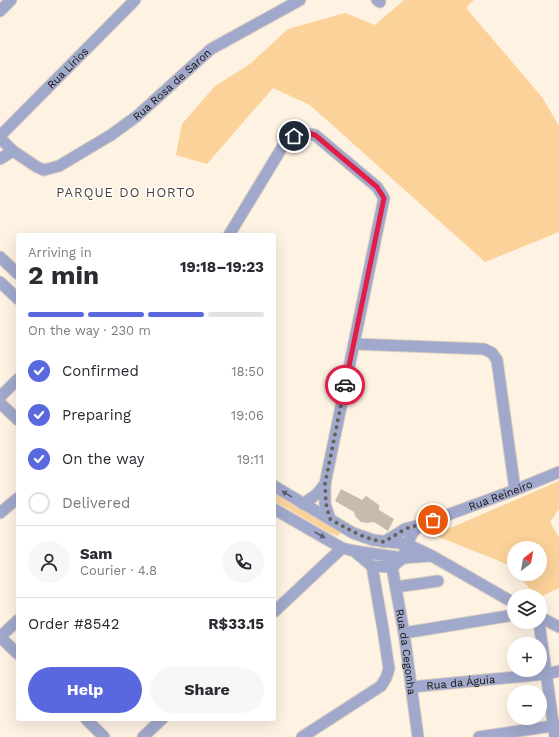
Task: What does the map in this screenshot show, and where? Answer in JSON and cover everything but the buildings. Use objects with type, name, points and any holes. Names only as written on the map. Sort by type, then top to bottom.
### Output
[{"type":"street","points":[[0,11],[11,0]]},
{"type":"street","name":"Rua Lirios","points":[[0,137],[135,0]]},
{"type":"street","name":"Rua Rosa de Saron","points":[[13,151],[37,168],[44,170],[59,166],[111,135],[138,116],[211,49],[300,0]]},
{"type":"street","points":[[230,233],[286,141],[294,136],[308,133],[315,135],[377,187],[384,198],[325,484],[326,504],[330,519]]},
{"type":"street","points":[[0,137],[13,151],[0,159]]},
{"type":"street","points":[[0,257],[16,272]]},
{"type":"street","points":[[0,282],[16,297]]},
{"type":"street","points":[[354,344],[484,349],[492,353],[497,360],[515,490]]},
{"type":"street","points":[[0,397],[16,381]]},
{"type":"street","points":[[0,403],[16,418]]},
{"type":"street","name":"Rua Reineiro","points":[[384,542],[405,529],[420,525],[515,490],[559,472]]},
{"type":"street","points":[[303,504],[317,494],[325,484]]},
{"type":"street","points":[[276,487],[353,533],[373,540],[407,544],[432,556],[507,599]]},
{"type":"street","points":[[0,514],[16,500]]},
{"type":"street","points":[[276,510],[342,548],[403,558],[432,556]]},
{"type":"street","points":[[354,551],[372,566],[392,567],[403,558],[407,544],[413,532],[420,525]]},
{"type":"street","points":[[276,610],[342,548]]},
{"type":"street","points":[[302,737],[381,686],[386,678],[389,669],[372,566]]},
{"type":"street","name":"Rua da Cegonha","points":[[392,567],[404,633],[418,737]]},
{"type":"street","points":[[396,587],[438,581]]},
{"type":"street","points":[[404,633],[507,616]]},
{"type":"street","points":[[547,621],[559,627]]},
{"type":"street","points":[[16,622],[0,637],[16,652]]},
{"type":"street","name":"Rua da Águia","points":[[547,674],[559,671]]},
{"type":"street","name":"Rua da Águia","points":[[411,688],[517,677]]},
{"type":"street","points":[[547,677],[556,725],[555,737]]},
{"type":"street","points":[[88,721],[104,737]]},
{"type":"street","points":[[143,737],[160,721]]},
{"type":"street","points":[[479,737],[556,725]]},
{"type":"shaded area","points":[[404,0],[474,0],[466,8],[542,97],[559,126],[559,232],[485,262],[310,105],[273,88],[207,164],[176,155],[182,124],[215,86],[250,64],[288,29],[345,13],[375,25]]},
{"type":"shaded area","points":[[559,481],[559,509],[550,522],[559,538],[559,588],[547,594],[547,589],[530,589],[523,581],[547,581],[547,541],[507,541],[507,564],[434,535]]},
{"type":"shaded area","points":[[276,494],[342,532],[337,536],[276,502]]},
{"type":"way so far","points":[[345,385],[325,484],[326,504],[330,519],[353,533],[384,542],[405,529],[433,520]]},
{"type":"district","name":"PARQUE DO HORTO","points":[[126,192]]},
{"type":"route","points":[[294,136],[308,133],[315,135],[377,187],[382,192],[384,198],[345,385]]}]
